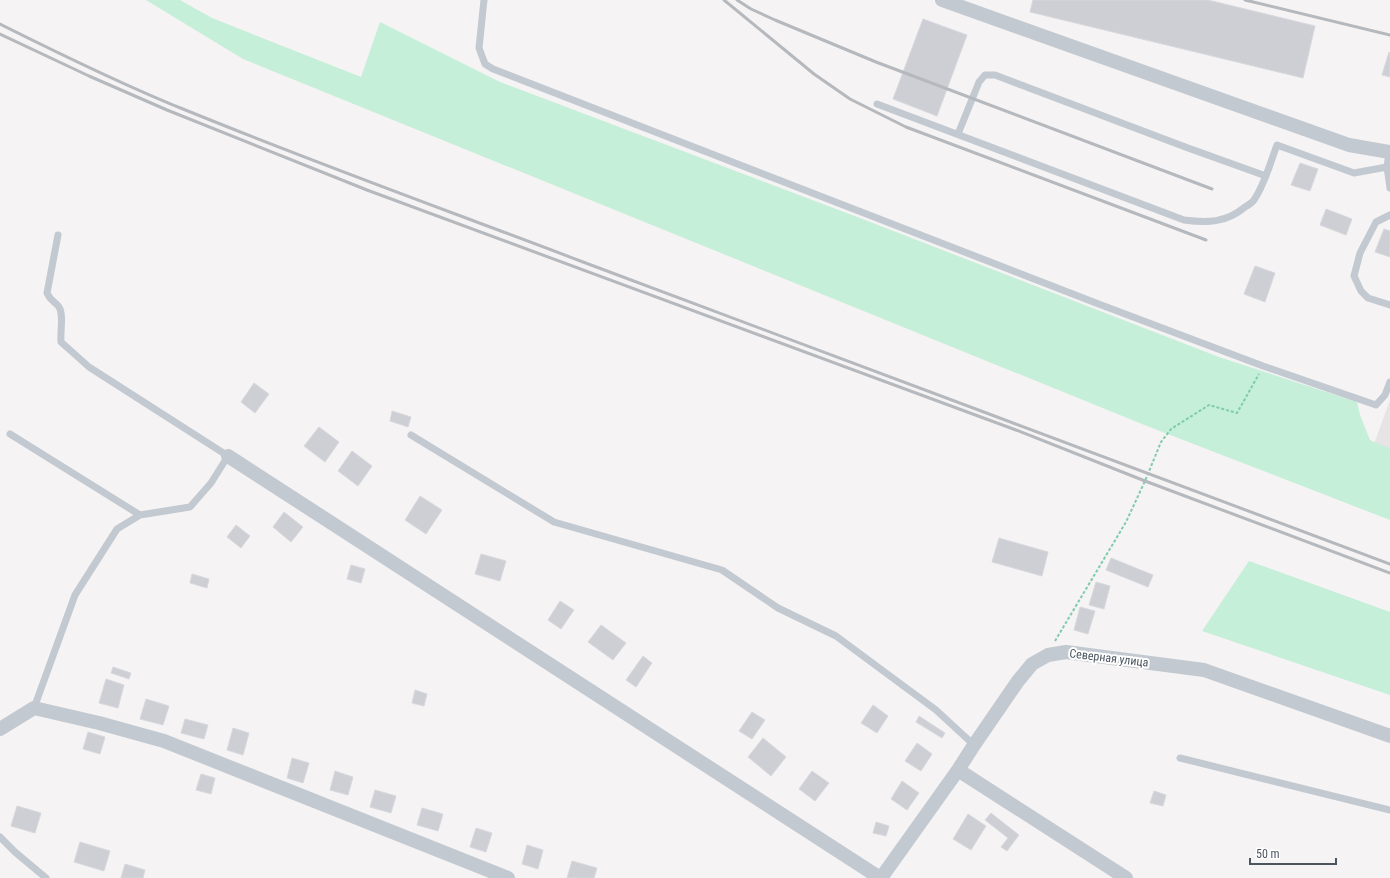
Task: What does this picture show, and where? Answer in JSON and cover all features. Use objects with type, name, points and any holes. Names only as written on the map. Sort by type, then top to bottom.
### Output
[{"type":"street","points":[[942,0],[1350,145],[1389,152]]},
{"type":"street","points":[[228,456],[880,878]]},
{"type":"street","name":"Северная улица","points":[[880,878],[958,770],[1018,681],[1032,664],[1048,655],[1066,652],[1204,670],[1390,736]]},
{"type":"street","points":[[0,729],[34,708],[99,723],[164,741],[508,878]]},
{"type":"street","points":[[958,770],[1126,878]]},
{"type":"lane","points":[[484,0],[479,48],[485,64],[494,69],[1104,306],[1263,366],[1376,405],[1385,395],[1390,382]]},
{"type":"lane","points":[[958,134],[979,82],[986,75],[996,75],[1266,176]]},
{"type":"lane","points":[[876,104],[1184,220],[1202,222],[1218,221],[1238,213],[1254,200],[1266,176],[1277,146],[1354,173],[1387,167]]},
{"type":"lane","points":[[1389,152],[1387,167],[1390,188]]},
{"type":"lane","points":[[1390,215],[1376,222],[1360,253],[1354,276],[1361,292],[1368,298],[1390,305]]},
{"type":"lane","points":[[34,708],[75,595],[117,529],[140,515],[190,507],[211,483],[228,456],[89,367],[61,342],[60,332],[62,316],[59,307],[51,300],[48,293],[58,236]]},
{"type":"lane","points":[[10,434],[140,515]]},
{"type":"lane","points":[[411,434],[554,522],[722,570],[778,608],[836,636],[936,710],[974,745]]},
{"type":"lane","points":[[1180,758],[1390,810]]},
{"type":"lane","points":[[0,837],[15,852],[46,878]]},
{"type":"path","points":[[1048,655],[1058,634],[1126,522],[1145,481],[1160,442],[1171,429],[1209,405],[1237,413],[1263,366]]},
{"type":"shaded area","points":[[1390,400],[1390,450],[1374,444]]},
{"type":"green space","points":[[146,0],[180,0],[212,18],[361,77],[380,22],[500,82],[865,220],[1219,357],[1357,402],[1360,415],[1370,440],[1390,449],[1390,520],[1147,426],[243,59]]},
{"type":"green space","points":[[1249,561],[1390,612],[1390,695],[1202,631]]},
{"type":"building","points":[[1033,0],[1208,0],[1315,26],[1303,78],[1030,12]]},
{"type":"building","points":[[923,19],[967,35],[937,116],[893,99]]},
{"type":"building","points":[[1389,52],[1390,53],[1390,77],[1382,75]]},
{"type":"building","points":[[1300,163],[1318,169],[1310,191],[1291,185]]},
{"type":"building","points":[[1326,209],[1352,219],[1346,235],[1320,225]]},
{"type":"building","points":[[1384,229],[1390,231],[1390,257],[1375,252]]},
{"type":"building","points":[[1255,266],[1275,273],[1265,302],[1244,294]]},
{"type":"building","points":[[254,383],[269,394],[255,413],[241,402]]},
{"type":"building","points":[[392,411],[411,417],[408,427],[390,421]]},
{"type":"building","points":[[319,427],[339,442],[325,462],[304,446]]},
{"type":"building","points":[[352,451],[372,466],[358,486],[338,471]]},
{"type":"building","points":[[420,496],[442,510],[426,534],[405,520]]},
{"type":"building","points":[[284,512],[303,527],[291,542],[273,527]]},
{"type":"building","points":[[236,525],[250,536],[241,548],[227,537]]},
{"type":"building","points":[[999,538],[1048,552],[1042,576],[992,562]]},
{"type":"building","points":[[481,554],[506,561],[500,581],[475,574]]},
{"type":"building","points":[[1111,558],[1153,575],[1148,587],[1106,570]]},
{"type":"building","points":[[351,565],[365,569],[361,583],[347,579]]},
{"type":"building","points":[[192,574],[209,579],[207,588],[190,583]]},
{"type":"building","points":[[1096,582],[1110,586],[1104,609],[1089,605]]},
{"type":"building","points":[[560,601],[574,610],[561,629],[548,620]]},
{"type":"building","points":[[1080,607],[1095,611],[1088,634],[1074,630]]},
{"type":"building","points":[[601,625],[626,643],[613,660],[588,642]]},
{"type":"building","points":[[643,656],[652,663],[636,687],[626,680]]},
{"type":"building","points":[[113,667],[131,673],[129,679],[111,673]]},
{"type":"building","points":[[106,679],[124,685],[118,708],[99,703]]},
{"type":"building","points":[[415,690],[427,694],[424,706],[412,703]]},
{"type":"building","points":[[146,699],[169,706],[163,725],[140,719]]},
{"type":"building","points":[[873,705],[888,716],[877,733],[861,723]]},
{"type":"building","points":[[752,712],[765,720],[752,739],[739,731]]},
{"type":"building","points":[[919,716],[945,733],[942,738],[916,722]]},
{"type":"building","points":[[185,719],[208,725],[204,739],[181,733]]},
{"type":"building","points":[[233,728],[249,733],[243,755],[227,750]]},
{"type":"building","points":[[88,732],[105,737],[100,754],[83,749]]},
{"type":"building","points":[[763,738],[786,757],[771,776],[748,757]]},
{"type":"building","points":[[917,743],[932,754],[921,771],[905,761]]},
{"type":"building","points":[[292,758],[309,763],[303,783],[287,778]]},
{"type":"building","points":[[335,771],[353,777],[348,795],[330,790]]},
{"type":"building","points":[[812,771],[829,783],[815,801],[799,789]]},
{"type":"building","points":[[201,774],[215,778],[211,794],[196,790]]},
{"type":"building","points":[[902,781],[919,793],[907,810],[891,799]]},
{"type":"building","points":[[375,790],[396,796],[391,813],[370,807]]},
{"type":"building","points":[[1154,791],[1166,795],[1163,806],[1150,803]]},
{"type":"building","points":[[17,806],[41,813],[35,833],[11,826]]},
{"type":"building","points":[[422,808],[443,814],[438,831],[417,825]]},
{"type":"building","points":[[991,813],[1019,835],[1007,851],[1001,847],[1008,838],[985,820]]},
{"type":"building","points":[[968,814],[986,826],[971,850],[953,839]]},
{"type":"building","points":[[876,822],[889,826],[886,836],[873,833]]},
{"type":"building","points":[[476,828],[492,833],[486,852],[470,847]]},
{"type":"building","points":[[80,842],[110,851],[104,871],[74,862]]},
{"type":"building","points":[[527,845],[543,850],[538,869],[522,864]]},
{"type":"building","points":[[572,861],[597,868],[594,878],[567,878]]},
{"type":"building","points":[[125,864],[145,870],[143,878],[121,878]]},
{"type":"railway","points":[[724,0],[814,74],[850,99],[906,127],[1206,240]]},
{"type":"railway","points":[[737,0],[751,9],[775,20],[876,62],[1212,189]]},
{"type":"railway","points":[[1245,0],[1390,35]]},
{"type":"railway","points":[[0,24],[137,89],[282,149],[1390,564]]},
{"type":"railway","points":[[0,34],[89,76],[167,110],[367,190],[1016,430],[1145,481],[1390,573]]}]
